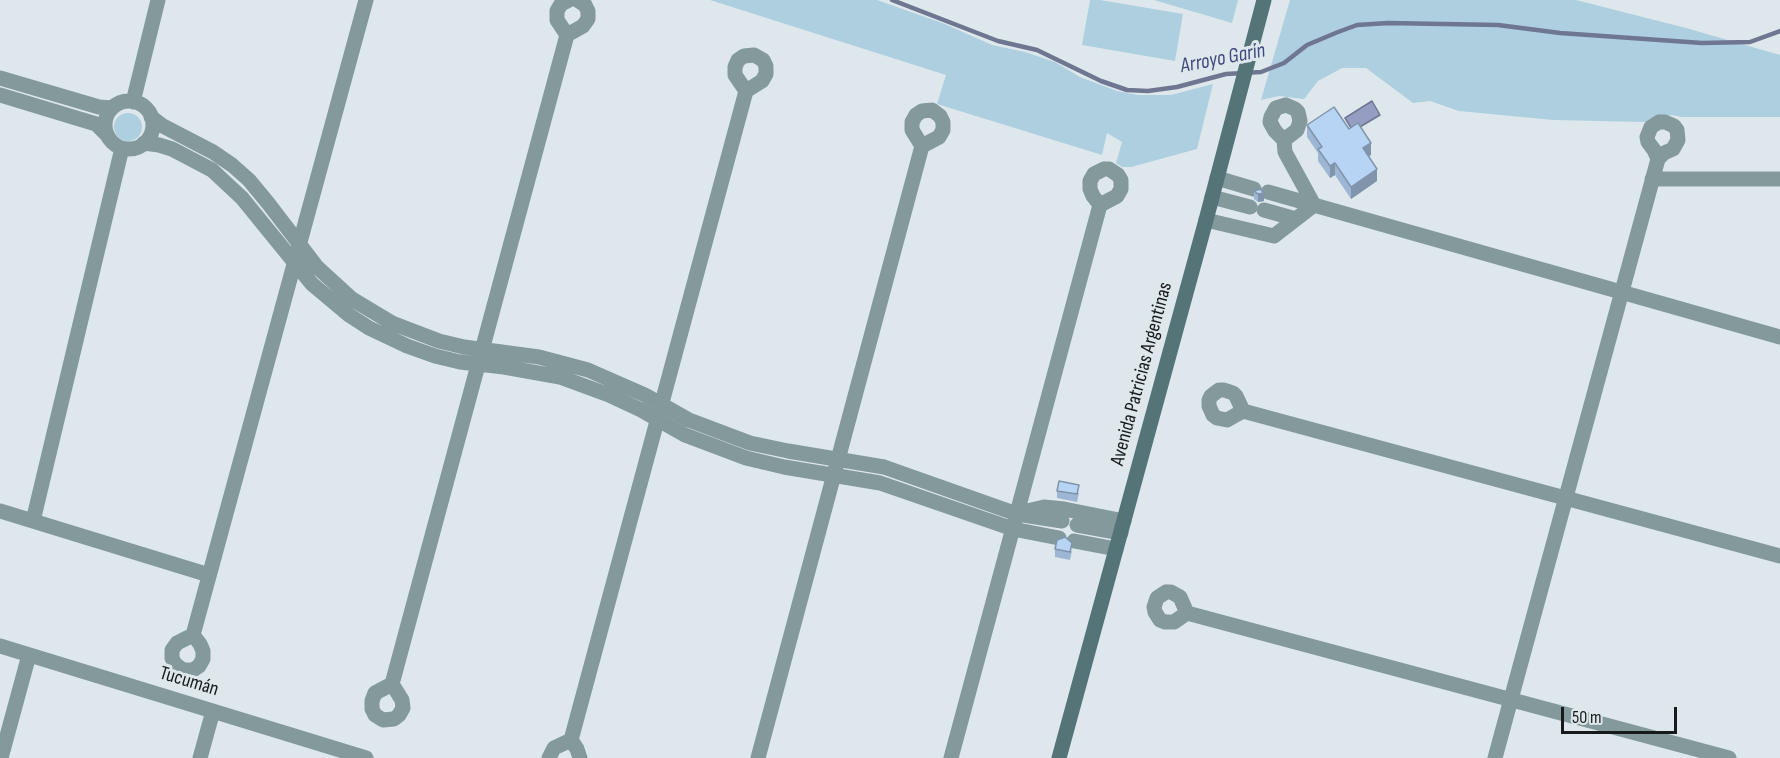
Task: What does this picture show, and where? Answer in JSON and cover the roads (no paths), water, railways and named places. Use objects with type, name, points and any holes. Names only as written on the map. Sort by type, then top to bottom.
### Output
[{"type":"street","points":[[133,102],[158,0]]},
{"type":"street","points":[[194,635],[366,0]]},
{"type":"street","points":[[567,35],[557,20],[557,11],[561,4],[569,0]]},
{"type":"street","points":[[392,684],[567,35],[584,26],[588,19],[585,5],[577,0]]},
{"type":"street","name":"Avenida Patricias Argentinas","points":[[1059,758],[1264,0]]},
{"type":"street","points":[[0,78],[99,107],[112,108],[122,103],[133,102],[144,107],[151,117],[163,126],[193,140],[232,165],[262,195],[317,267],[352,299],[402,327],[439,341],[464,347],[539,357],[588,370],[613,380],[689,420],[750,443],[836,467]]},
{"type":"street","points":[[580,758],[571,740],[746,91]]},
{"type":"street","points":[[0,95],[96,124],[116,145],[122,148],[134,148],[144,143],[151,134],[151,117]]},
{"type":"street","points":[[107,135],[105,124],[112,108]]},
{"type":"street","points":[[1284,140],[1285,152],[1314,205]]},
{"type":"street","points":[[144,143],[159,144],[172,149],[212,171],[242,198],[312,284],[349,315],[369,328],[407,346],[435,356],[560,377],[609,395],[685,435],[746,458],[784,467],[884,467],[1015,521],[1066,539],[1116,549]]},
{"type":"street","points":[[758,758],[922,146]]},
{"type":"street","points":[[33,521],[122,148]]},
{"type":"street","points":[[1495,758],[1658,159]]},
{"type":"street","points":[[1217,178],[1780,337]]},
{"type":"street","points":[[1652,179],[1780,179]]},
{"type":"street","points":[[1212,196],[1296,219]]},
{"type":"street","points":[[951,758],[1100,205]]},
{"type":"street","points":[[1206,220],[1274,236],[1314,205]]},
{"type":"street","points":[[1243,411],[1565,496],[1780,556]]},
{"type":"street","points":[[1015,521],[1044,507],[1064,509],[1122,526]]},
{"type":"street","points":[[0,511],[209,575]]},
{"type":"street","points":[[1015,521],[1122,526]]},
{"type":"street","points":[[1187,613],[1729,758]]},
{"type":"street","name":"Tucumán","points":[[0,646],[366,758]]},
{"type":"street","points":[[1,758],[28,655]]},
{"type":"street","points":[[200,758],[213,711]]},
{"type":"street","points":[[549,758],[554,748],[571,740]]},
{"type":"waterway","name":"Arroyo Garín","points":[[892,0],[998,41],[1037,50],[1101,81],[1127,90],[1148,91],[1177,87],[1226,74],[1261,72],[1284,63],[1307,45],[1357,25],[1388,23],[1498,25],[1560,33],[1702,43],[1750,42],[1780,31]]}]
